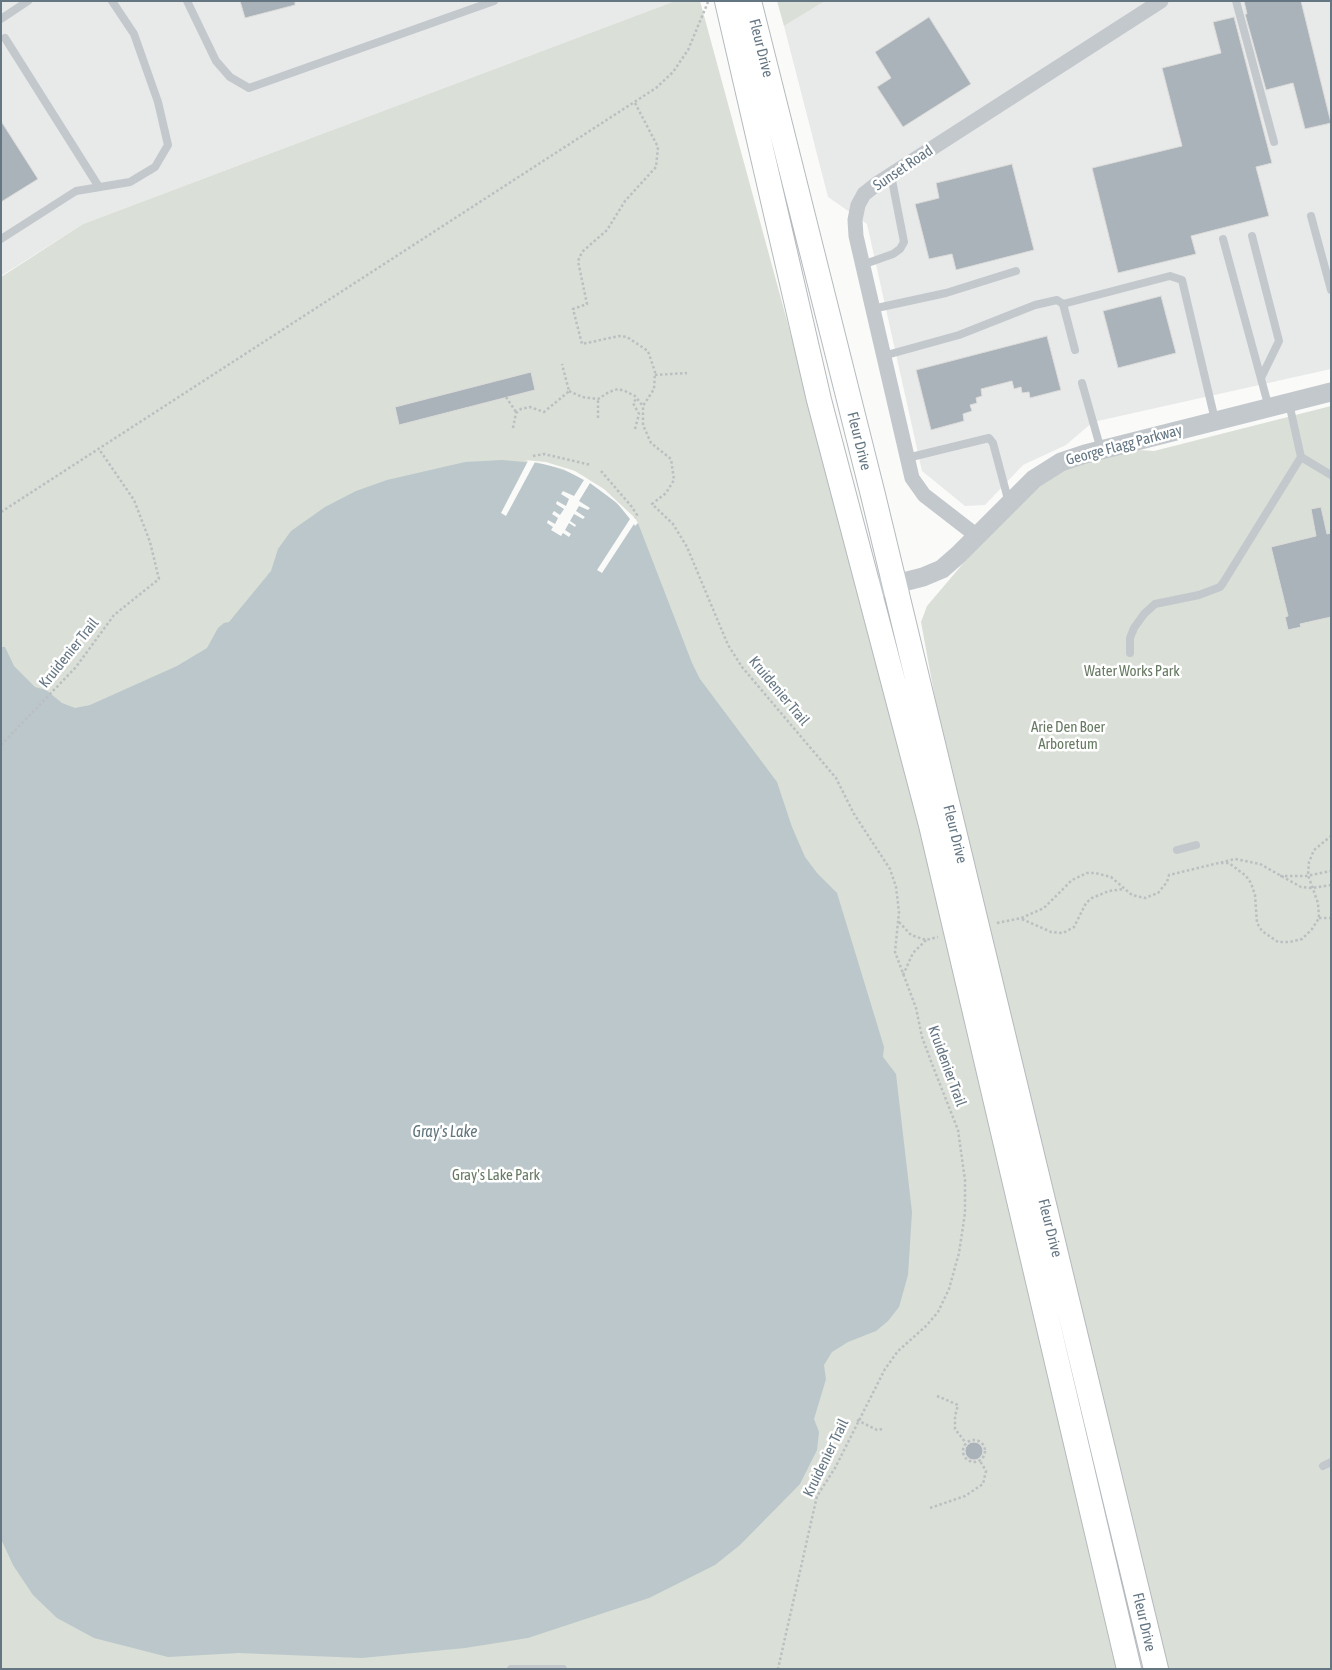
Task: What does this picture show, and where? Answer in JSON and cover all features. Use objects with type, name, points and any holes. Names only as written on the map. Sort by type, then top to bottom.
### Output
[{"type":"main road","name":"Fleur Drive","points":[[727,1],[759,88],[894,584],[1156,1669]]},
{"type":"main road","name":"Fleur Drive","points":[[749,1],[759,88],[819,400],[931,825],[1129,1669]]},
{"type":"street","name":"Sunset Road","points":[[977,536],[917,488],[906,458],[856,236],[855,220],[858,206],[864,194],[891,175],[1161,1]]},
{"type":"street","name":"George Flagg Parkway","points":[[868,591],[942,569],[1034,479],[1062,462],[1101,450],[1331,392]]},
{"type":"lane","points":[[1,19],[28,1]]},
{"type":"lane","points":[[1,239],[76,191],[130,182],[154,167],[168,145],[158,102],[134,34],[112,1]]},
{"type":"lane","points":[[187,1],[216,61],[230,77],[248,88],[494,1]]},
{"type":"lane","points":[[1236,1],[1274,142]]},
{"type":"lane","points":[[5,38],[100,187]]},
{"type":"lane","points":[[862,265],[893,254],[904,242],[891,175]]},
{"type":"lane","points":[[1311,216],[1331,290]]},
{"type":"lane","points":[[1252,236],[1279,341],[1261,378]]},
{"type":"lane","points":[[1223,239],[1269,408]]},
{"type":"lane","points":[[872,309],[946,293],[1016,271]]},
{"type":"lane","points":[[1063,304],[1170,276],[1182,280],[1216,421]]},
{"type":"lane","points":[[883,356],[959,335],[1035,305],[1057,300],[1063,304],[1075,350]]},
{"type":"lane","points":[[1082,382],[1101,450]]},
{"type":"lane","points":[[1130,653],[1130,638],[1134,628],[1144,614],[1155,604],[1199,595],[1220,587],[1301,457],[1289,403]]},
{"type":"lane","points":[[906,458],[989,438],[993,443],[1009,503]]},
{"type":"lane","points":[[1301,457],[1331,475]]},
{"type":"lane","points":[[1177,850],[1196,845]]},
{"type":"lane","points":[[1323,1466],[1331,1462]]},
{"type":"lane","points":[[511,1669],[563,1669]]},
{"type":"path","points":[[1,512],[635,103],[673,72],[688,50],[703,10],[709,1]]},
{"type":"path","points":[[562,364],[569,390],[575,395],[598,399],[618,390],[625,391],[637,398],[643,406],[654,389],[655,374],[648,351],[627,337],[619,336],[582,344],[573,309],[587,304],[578,272],[578,261],[582,252],[607,230],[625,201],[656,167],[658,146],[635,103]]},
{"type":"path","points":[[655,374],[687,373]]},
{"type":"path","points":[[516,413],[526,407],[544,412],[547,411],[569,390]]},
{"type":"path","points":[[506,397],[507,402],[516,413],[514,428]]},
{"type":"path","points":[[635,428],[639,414],[633,403],[637,398]]},
{"type":"path","points":[[598,399],[598,418]]},
{"type":"path","name":"Kruidenier Trail","points":[[643,406],[643,425],[647,436],[651,443],[671,460],[674,468],[674,480],[671,488],[652,504],[672,524],[687,547],[728,645],[742,667],[836,778],[854,814],[880,853],[893,877],[898,900],[899,922],[896,932],[895,952],[916,1008],[922,1037],[958,1130],[965,1180],[965,1213],[959,1253],[949,1289],[938,1312],[926,1326],[898,1351],[885,1369],[857,1420],[835,1468],[817,1496],[778,1669]]},
{"type":"path","name":"Kruidenier Trail","points":[[1,745],[76,667],[114,615],[159,579],[150,542],[134,500],[99,449]]},
{"type":"path","points":[[533,456],[553,455],[591,465]]},
{"type":"path","points":[[602,472],[632,507],[637,515],[635,518]]},
{"type":"path","points":[[1215,863],[1229,864],[1246,876],[1255,895],[1257,924],[1278,942],[1290,942],[1302,939],[1312,930],[1319,918],[1318,902],[1308,875],[1310,856],[1322,842],[1331,836]]},
{"type":"path","points":[[997,923],[1021,918],[1044,908],[1066,885],[1079,876],[1095,873],[1103,874],[1118,882],[1124,889],[1138,897],[1152,896],[1164,888],[1169,875],[1235,859],[1260,864],[1292,883],[1312,888],[1331,885]]},
{"type":"path","points":[[1279,876],[1308,875],[1331,871]]},
{"type":"path","points":[[1021,918],[1051,932],[1063,933],[1074,927],[1086,903],[1092,898],[1109,891],[1124,889]]},
{"type":"path","points":[[1319,918],[1331,918]]},
{"type":"path","points":[[899,922],[911,935],[926,940]]},
{"type":"path","points":[[903,975],[912,953],[926,940],[938,937]]},
{"type":"path","points":[[937,1396],[958,1405],[955,1416],[955,1429],[966,1443]]},
{"type":"path","points":[[857,1420],[877,1430],[883,1428]]},
{"type":"path","points":[[976,1440],[983,1445],[985,1454],[980,1460],[971,1462],[964,1457],[962,1448],[966,1443],[976,1440]]},
{"type":"path","points":[[930,1508],[965,1496],[983,1484],[986,1471],[980,1460]]},
{"type":"shaded area","points":[[1,1],[675,1],[83,224],[1,276]]},
{"type":"shaded area","points":[[825,1],[1331,1],[1331,369],[1093,422],[1066,445],[1023,465],[985,505],[965,506],[922,471],[867,224],[828,197],[784,26]]},
{"type":"green space","name":"Gray's Lake","points":[[675,1],[700,1],[854,567],[955,971],[1119,1669],[1,1669],[1,277],[83,224]]},
{"type":"green space","points":[[777,1],[825,1],[784,26]]},
{"type":"green space","name":"Water Works Park","points":[[1331,406],[1331,1669],[1165,1669],[947,764],[921,622],[927,606],[1011,507],[1035,483],[1072,464],[1138,450],[1154,451]]},
{"type":"water","name":"Gray's Lake","points":[[502,460],[546,464],[574,474],[603,491],[638,523],[692,663],[700,679],[777,782],[792,827],[805,857],[817,873],[837,893],[884,1047],[883,1057],[896,1074],[912,1212],[908,1275],[899,1307],[888,1321],[876,1331],[848,1342],[832,1352],[824,1365],[826,1379],[814,1419],[819,1432],[817,1450],[800,1484],[740,1545],[715,1565],[649,1598],[528,1638],[465,1648],[362,1658],[239,1653],[168,1657],[94,1638],[57,1618],[33,1595],[13,1565],[1,1539],[1,647],[5,647],[14,666],[35,687],[46,690],[62,703],[75,708],[90,705],[177,666],[207,648],[218,628],[224,623],[229,622],[271,571],[278,549],[291,531],[325,507],[356,491],[387,480],[465,462]]},
{"type":"pier","points":[[525,460],[546,462],[575,471],[604,489],[635,518],[638,523],[635,526],[634,524],[602,573],[597,570],[630,519],[617,503],[590,483],[579,501],[590,508],[588,510],[579,506],[576,511],[585,517],[583,519],[574,514],[570,521],[576,525],[575,527],[569,523],[565,530],[571,534],[569,537],[563,533],[561,536],[551,530],[553,527],[547,523],[548,520],[555,524],[558,518],[552,514],[554,511],[560,515],[564,509],[556,504],[557,501],[566,506],[569,499],[561,494],[563,491],[574,496],[584,480],[563,469],[535,462],[506,516],[501,513],[528,461]]},
{"type":"building","points":[[240,1],[295,1],[295,5],[245,18]]},
{"type":"building","points":[[1244,1],[1301,1],[1331,123],[1305,129],[1293,83],[1266,90],[1245,14],[1247,14]]},
{"type":"building","points":[[929,17],[971,84],[903,127],[877,87],[891,78],[875,52]]},
{"type":"building","points":[[1234,17],[1272,163],[1256,167],[1269,216],[1191,236],[1196,254],[1118,273],[1092,168],[1182,146],[1162,68],[1221,53],[1213,22]]},
{"type":"building","points":[[1,121],[38,179],[1,202]]},
{"type":"building","points":[[1012,164],[1034,250],[956,270],[952,254],[929,259],[915,204],[939,198],[936,183]]},
{"type":"building","points":[[1161,296],[1176,353],[1118,368],[1103,311]]},
{"type":"building","points":[[1047,336],[1061,390],[1030,398],[1029,392],[1022,393],[1021,387],[1014,389],[1012,381],[981,389],[982,396],[976,398],[977,403],[970,405],[972,411],[963,414],[964,421],[931,430],[916,370]]},
{"type":"building","points":[[531,372],[535,390],[399,425],[395,407]]},
{"type":"building","points":[[1321,507],[1327,534],[1331,533],[1331,617],[1300,624],[1301,627],[1288,630],[1285,617],[1288,616],[1271,547],[1316,536],[1311,509]]},
{"type":"building","points":[[974,1442],[980,1445],[983,1451],[980,1457],[974,1460],[968,1457],[965,1451],[968,1445]]},
{"type":"park label","name":"Arie Den Boer Arboretum","points":[[1068,736]]},
{"type":"park label","name":"Gray's Lake Park","points":[[496,1175]]}]
